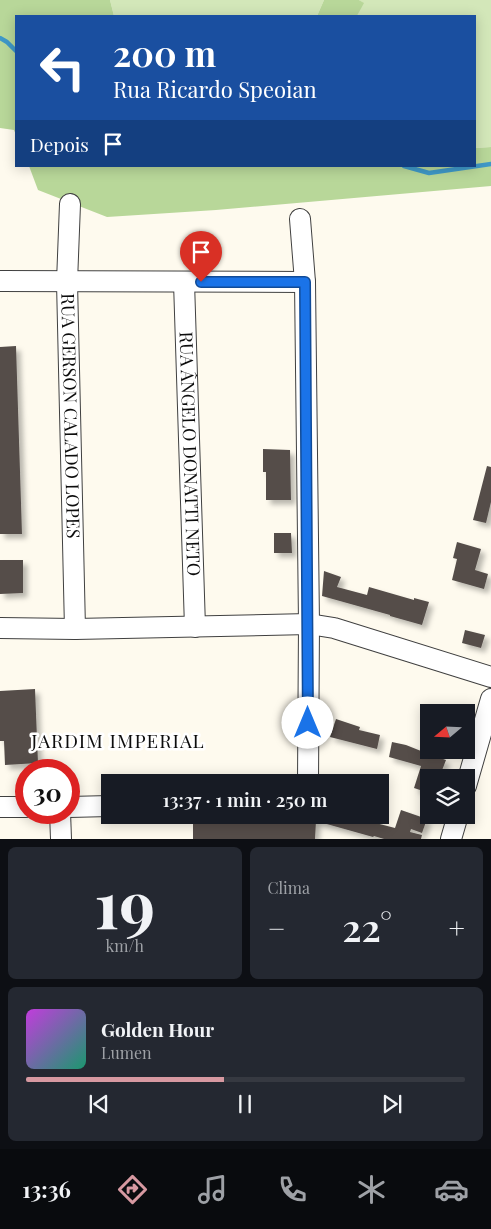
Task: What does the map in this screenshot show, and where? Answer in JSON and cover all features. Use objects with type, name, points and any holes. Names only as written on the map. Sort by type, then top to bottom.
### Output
[{"type":"street","name":"RUA GERSON CALADO LOPES","points":[[70,204],[67,282],[75,629]]},
{"type":"street","points":[[300,218],[305,282],[309,624],[308,774]]},
{"type":"street","points":[[0,281],[305,282]]},
{"type":"street","name":"RUA ÂNGELO DONATTI NETO","points":[[184,282],[195,627]]},
{"type":"street","points":[[0,628],[75,629],[309,624],[334,628],[491,677]]},
{"type":"street","points":[[471,769],[491,699]]},
{"type":"street","points":[[80,807],[101,806]]},
{"type":"street","points":[[0,807],[15,807]]},
{"type":"street","points":[[61,824],[62,839]]},
{"type":"street","points":[[451,839],[455,824]]},
{"type":"green space","points":[[0,0],[110,0],[114,15],[15,15],[15,132],[14,130],[0,128]]},
{"type":"green space","points":[[110,0],[324,0],[317,15],[114,15]]},
{"type":"green space","points":[[324,0],[359,0],[364,3],[358,15],[317,15]]},
{"type":"green space","points":[[359,0],[491,0],[491,147],[476,148],[476,15],[357,15],[363,3]]},
{"type":"green space","points":[[491,147],[491,186],[216,210],[107,217],[38,190],[29,167],[476,167],[476,148]]},
{"type":"building","points":[[16,346],[22,534],[0,534],[0,347]]},
{"type":"building","points":[[263,449],[290,450],[291,500],[266,500],[266,472],[263,472]]},
{"type":"building","points":[[487,466],[491,467],[491,502],[486,523],[473,520]]},
{"type":"building","points":[[274,533],[291,533],[292,553],[274,553]]},
{"type":"building","points":[[457,542],[481,549],[475,570],[488,574],[484,589],[452,580],[457,559],[453,558]]},
{"type":"building","points":[[0,560],[23,560],[23,593],[0,594]]},
{"type":"building","points":[[324,571],[341,577],[337,587],[367,595],[369,587],[414,600],[414,598],[429,602],[422,625],[322,596]]},
{"type":"building","points":[[465,630],[485,635],[481,648],[462,643]]},
{"type":"building","points":[[35,689],[38,759],[15,759],[15,764],[5,765],[4,741],[0,741],[0,691]]},
{"type":"building","points":[[336,719],[360,727],[359,730],[380,735],[377,749],[330,737]]},
{"type":"building","points":[[392,742],[420,751],[420,759],[446,760],[443,769],[420,769],[421,766],[389,757]]},
{"type":"building","points":[[420,769],[420,790],[414,788]]},
{"type":"building","points":[[401,810],[420,817],[420,824],[425,824],[422,833],[411,829],[410,832],[422,835],[421,839],[384,839],[327,824],[380,824],[395,828]]},
{"type":"building","points":[[193,824],[316,824],[315,839],[193,839]]},
{"type":"waterway","points":[[0,38],[15,50]]},
{"type":"waterway","points":[[476,166],[491,164]]},
{"type":"waterway","points":[[408,167],[429,173],[470,167]]},
{"type":"district","name":"JARDIM IMPERIAL","points":[[118,741]]},
{"type":"route","points":[[201,282],[305,282],[309,624],[308,723]]}]
